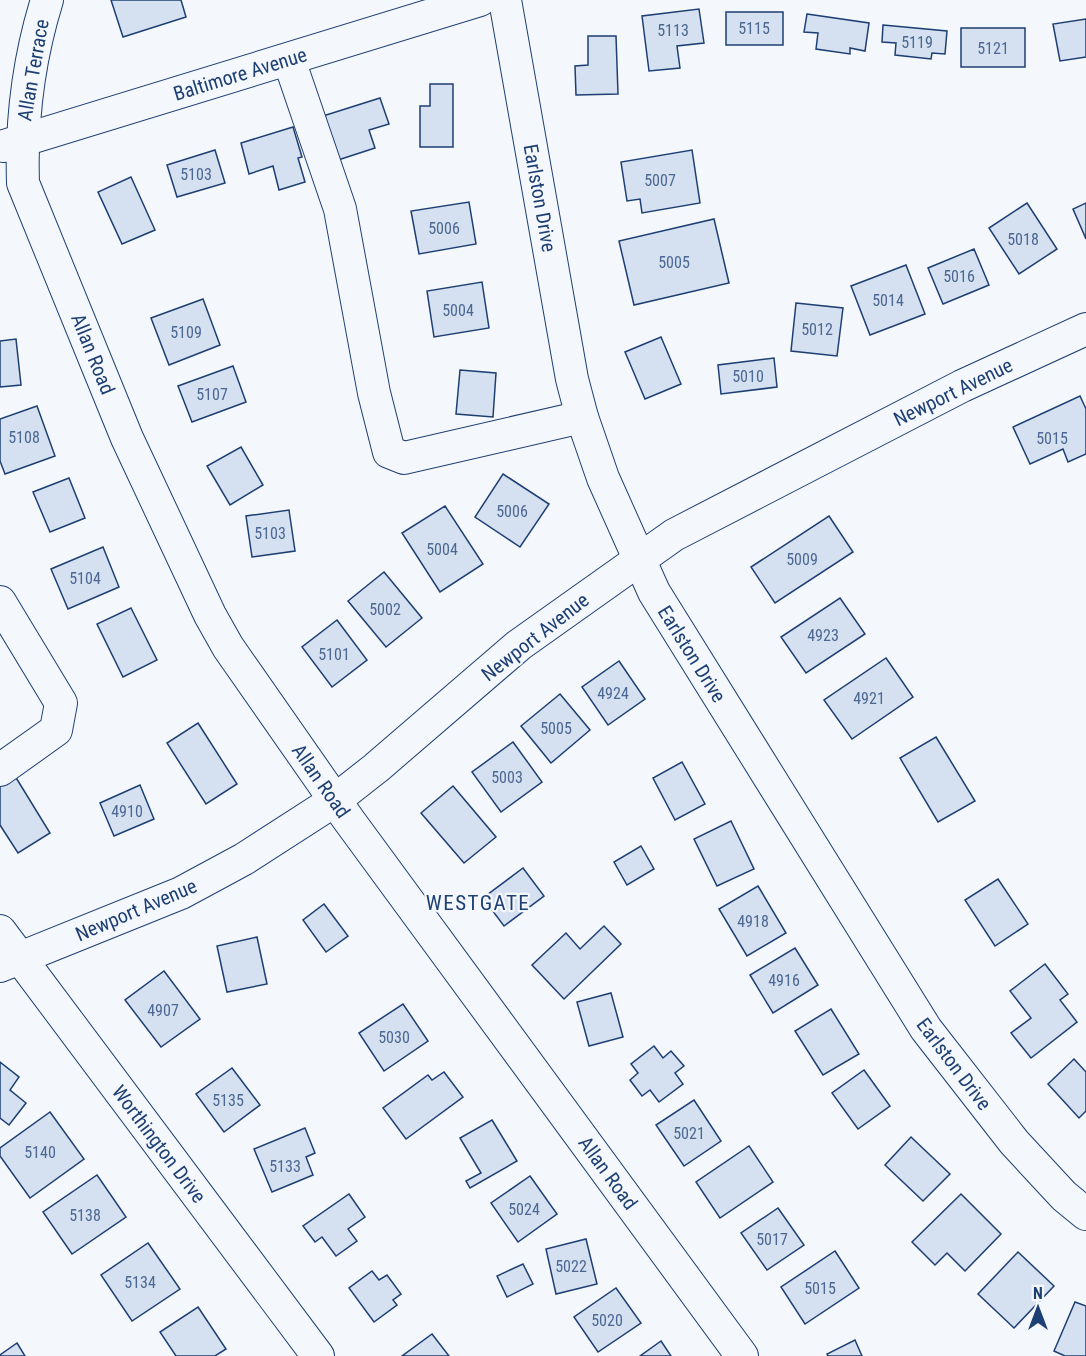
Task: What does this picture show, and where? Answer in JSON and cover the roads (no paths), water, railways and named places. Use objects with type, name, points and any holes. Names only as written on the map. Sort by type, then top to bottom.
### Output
[{"type":"street","name":"Allan Terrace","points":[[11,144],[37,31],[47,0]]},
{"type":"street","name":"Baltimore Avenue","points":[[11,144],[480,0]]},
{"type":"street","name":"Earlston Drive","points":[[505,0],[572,379],[582,417],[603,478],[654,592],[926,1029],[1014,1142],[1064,1196],[1086,1214]]},
{"type":"street","points":[[289,60],[340,209],[374,393],[389,452],[404,458],[582,417]]},
{"type":"street","name":"Allan Road","points":[[11,144],[23,183],[127,438],[210,615],[228,647],[334,801],[742,1356]]},
{"type":"street","name":"Newport Avenue","points":[[10,962],[182,893],[244,859],[334,801],[376,768],[519,645],[638,558],[674,535],[962,386],[1086,329]]},
{"type":"street","points":[[0,602],[61,703],[56,730],[0,770]]},
{"type":"street","name":"Worthington Drive","points":[[0,931],[10,962],[318,1356]]},
{"type":"district","name":"WESTGATE","points":[[478,903]]}]
